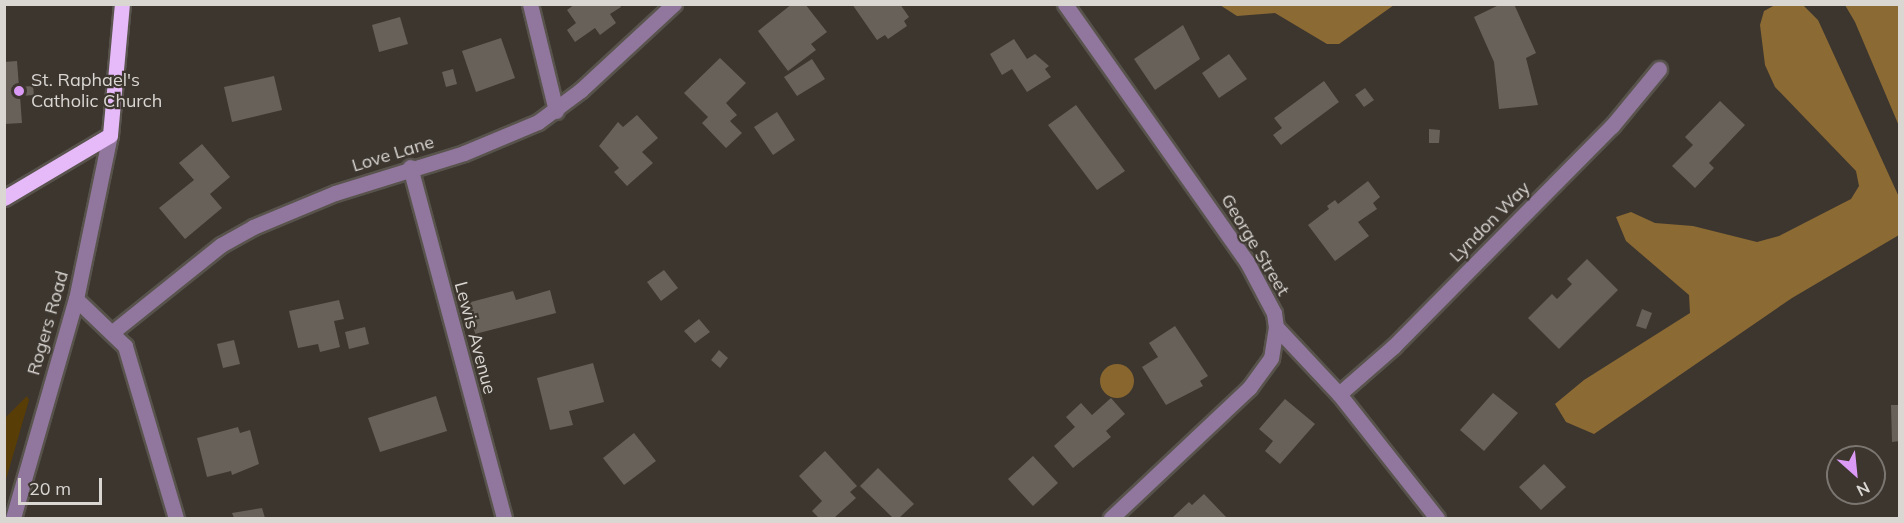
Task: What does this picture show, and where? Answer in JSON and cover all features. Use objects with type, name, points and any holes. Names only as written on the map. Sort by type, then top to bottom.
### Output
[{"type":"main road","points":[[4,198],[110,135],[122,4]]},
{"type":"street","points":[[530,4],[556,111]]},
{"type":"street","name":"Love Lane","points":[[115,330],[221,245],[253,227],[411,167],[506,138],[556,111],[674,4]]},
{"type":"street","name":"George Street","points":[[1065,4],[1247,262],[1274,313],[1276,327],[1271,358],[1249,388],[1111,519]]},
{"type":"street","name":"Lyndon Way","points":[[1339,394],[1394,346],[1612,126],[1659,69]]},
{"type":"street","name":"Rogers Road","points":[[13,519],[76,299],[110,135]]},
{"type":"street","name":"Lewis Avenue","points":[[411,167],[504,519]]},
{"type":"street","points":[[76,299],[115,330],[134,368],[176,519]]},
{"type":"street","points":[[1276,327],[1339,394],[1437,519]]},
{"type":"shaded area","points":[[1220,5],[1394,5],[1339,44],[1327,44],[1275,13],[1237,16]]},
{"type":"shaded area","points":[[1775,5],[1803,5],[1818,20],[1899,197],[1899,235],[1792,298],[1594,434],[1566,422],[1555,404],[1584,380],[1690,313],[1689,295],[1626,241],[1616,217],[1631,212],[1655,223],[1693,226],[1757,242],[1779,236],[1851,199],[1859,186],[1856,171],[1775,87],[1765,65],[1760,25],[1764,11]]},
{"type":"shaded area","points":[[1845,5],[1899,5],[1899,126],[1855,22]]},
{"type":"shaded area","points":[[1117,364],[1129,369],[1134,381],[1129,393],[1117,398],[1105,393],[1100,381],[1105,369]]},
{"type":"shaded area","points":[[27,396],[29,400],[5,483],[5,418]]},
{"type":"building","points":[[575,4],[619,4],[621,7],[610,14],[616,23],[600,35],[595,28],[575,42],[567,30],[576,23],[567,10]]},
{"type":"building","points":[[792,4],[805,4],[827,32],[811,44],[816,50],[788,71],[758,31]]},
{"type":"building","points":[[852,4],[900,4],[909,17],[904,21],[907,26],[888,39],[885,35],[877,40]]},
{"type":"building","points":[[1501,4],[1514,4],[1536,53],[1526,58],[1538,105],[1499,109],[1494,62],[1474,17]]},
{"type":"building","points":[[400,17],[408,44],[379,52],[372,25]]},
{"type":"building","points":[[1183,25],[1200,59],[1155,90],[1134,59]]},
{"type":"building","points":[[501,38],[515,78],[476,92],[462,51]]},
{"type":"building","points":[[1014,39],[1027,59],[1035,54],[1049,66],[1045,69],[1051,77],[1027,92],[1012,69],[1002,75],[990,54]]},
{"type":"building","points":[[1229,54],[1247,79],[1219,98],[1202,73]]},
{"type":"building","points":[[720,58],[746,83],[726,103],[737,115],[730,121],[742,133],[726,148],[702,123],[708,117],[684,93]]},
{"type":"building","points":[[812,59],[825,79],[797,96],[784,77]]},
{"type":"building","name":"St. Raphael's Catholic Church","points":[[17,61],[19,87],[33,86],[34,95],[20,96],[22,123],[4,124],[4,62]]},
{"type":"building","points":[[453,69],[457,84],[446,87],[442,72]]},
{"type":"building","points":[[274,76],[282,110],[232,122],[224,87]]},
{"type":"building","points":[[1324,81],[1339,102],[1281,145],[1273,135],[1282,128],[1274,118]]},
{"type":"building","points":[[1365,88],[1374,100],[1364,107],[1355,95]]},
{"type":"building","points":[[1720,101],[1745,125],[1709,163],[1714,168],[1695,188],[1672,166],[1693,145],[1685,137]]},
{"type":"building","points":[[1076,105],[1125,171],[1097,190],[1048,125]]},
{"type":"building","points":[[777,112],[795,140],[773,155],[754,127]]},
{"type":"building","points":[[637,115],[658,138],[642,152],[653,163],[627,186],[614,172],[619,168],[599,146],[618,122],[623,127]]},
{"type":"building","points":[[1429,129],[1440,130],[1439,143],[1429,143]]},
{"type":"building","points":[[202,144],[230,177],[210,194],[222,208],[185,239],[159,208],[194,180],[179,163]]},
{"type":"building","points":[[1368,181],[1380,197],[1373,203],[1377,209],[1358,222],[1369,236],[1335,261],[1308,225],[1329,209],[1327,206],[1335,200],[1338,204]]},
{"type":"building","points":[[1587,259],[1618,290],[1559,349],[1528,318],[1552,294],[1557,299],[1572,284],[1567,279]]},
{"type":"building","points":[[664,270],[678,288],[661,301],[647,282]]},
{"type":"building","points":[[550,290],[556,313],[475,334],[467,303],[513,291],[516,300]]},
{"type":"building","points":[[339,300],[344,319],[334,321],[340,347],[320,352],[318,344],[298,348],[289,311]]},
{"type":"building","points":[[1642,309],[1652,313],[1646,329],[1636,326]]},
{"type":"building","points":[[699,319],[710,332],[695,343],[684,331]]},
{"type":"building","points":[[1175,326],[1208,376],[1200,381],[1203,386],[1166,405],[1142,367],[1158,357],[1149,343]]},
{"type":"building","points":[[365,327],[369,344],[349,349],[345,332]]},
{"type":"building","points":[[234,340],[240,364],[223,368],[217,344]]},
{"type":"building","points":[[719,350],[728,358],[720,368],[711,360]]},
{"type":"building","points":[[593,363],[604,402],[569,411],[573,425],[550,430],[537,378]]},
{"type":"building","points":[[1493,393],[1518,413],[1484,451],[1460,430]]},
{"type":"building","points":[[436,396],[447,431],[380,452],[368,418]]},
{"type":"building","points":[[1111,398],[1125,414],[1106,431],[1111,437],[1073,468],[1054,446],[1075,427],[1066,417],[1081,403],[1092,415]]},
{"type":"building","points":[[1285,399],[1315,424],[1280,464],[1265,451],[1273,441],[1259,429]]},
{"type":"building","points":[[1891,405],[1900,405],[1900,441],[1892,442]]},
{"type":"building","points":[[238,427],[240,433],[250,430],[259,464],[232,475],[231,471],[207,477],[197,438]]},
{"type":"building","points":[[634,433],[656,461],[624,485],[603,458]]},
{"type":"building","points":[[825,451],[857,486],[850,492],[856,498],[834,518],[819,518],[812,511],[822,501],[799,476]]},
{"type":"building","points":[[1033,456],[1058,483],[1033,506],[1008,479]]},
{"type":"building","points":[[1544,464],[1566,487],[1541,510],[1519,487]]},
{"type":"building","points":[[878,468],[914,504],[899,518],[893,518],[860,486]]},
{"type":"building","points":[[1204,494],[1227,518],[1173,517],[1189,502],[1192,505]]},
{"type":"building","points":[[262,508],[265,518],[234,518],[232,513]]},
{"type":"place","name":"St. Raphael's Catholic Church","points":[[19,91]]}]
